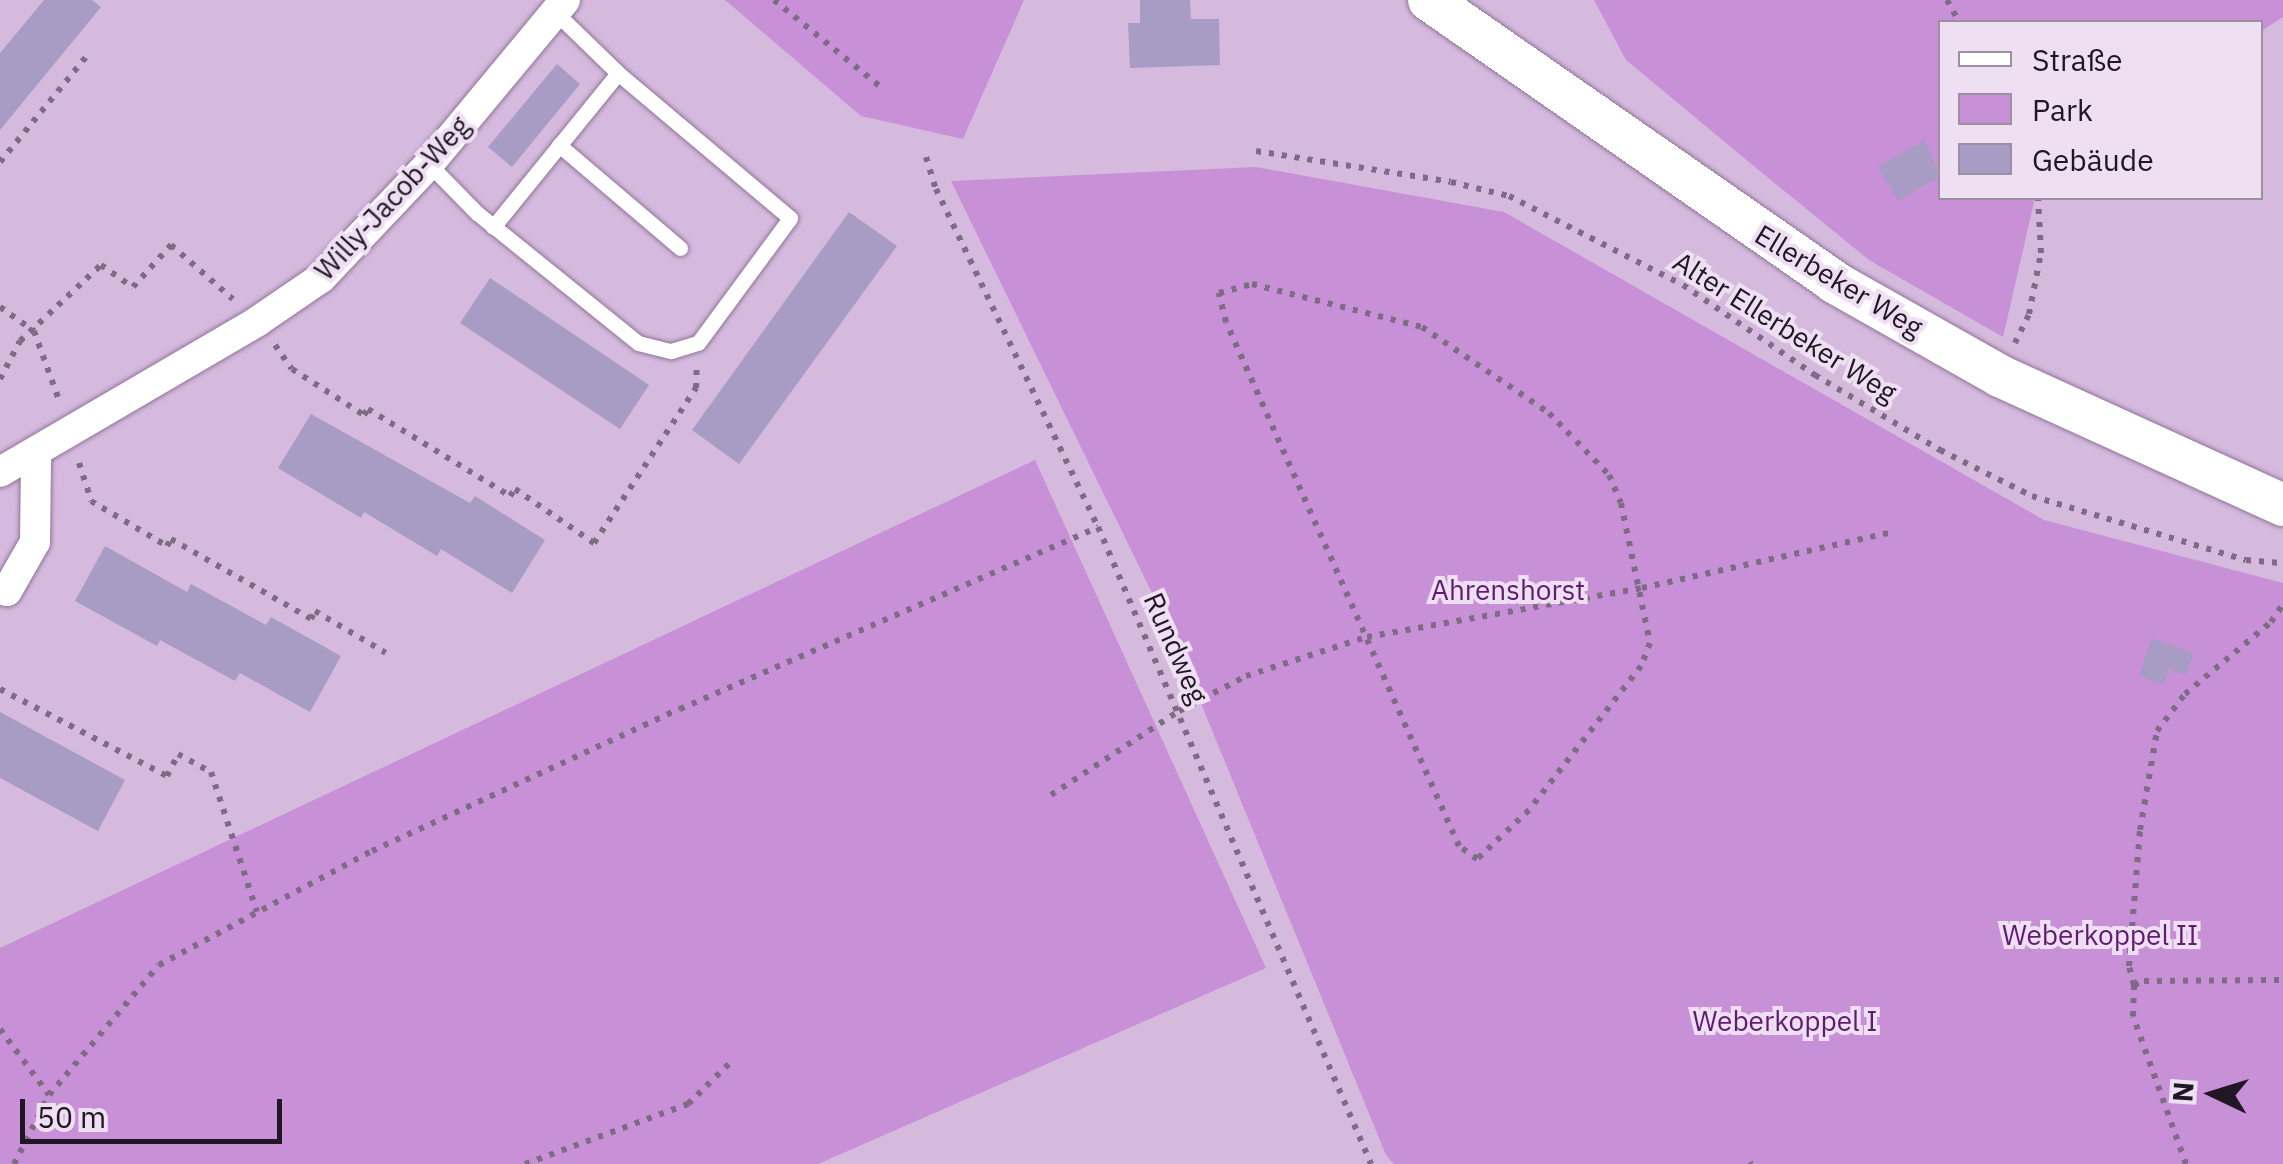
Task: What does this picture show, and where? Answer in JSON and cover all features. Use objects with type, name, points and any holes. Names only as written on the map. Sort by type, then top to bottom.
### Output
[{"type":"street","name":"Ellerbeker Weg","points":[[1429,0],[1834,282],[2000,376],[2283,505]]},
{"type":"street","name":"Willy-Jacob-Weg","points":[[0,472],[258,321],[321,278],[429,164],[560,6]]},
{"type":"street","points":[[0,589],[8,592],[35,542],[36,454]]},
{"type":"lane","points":[[429,164],[494,227],[638,343],[671,351],[698,343],[790,218],[618,73],[560,6]]},
{"type":"lane","points":[[494,227],[618,73]]},
{"type":"lane","points":[[559,146],[680,248]]},
{"type":"path","points":[[774,0],[882,88]]},
{"type":"path","points":[[0,162],[90,52]]},
{"type":"path","name":"Alter Ellerbeker Weg","points":[[1256,150],[1451,182],[1508,196],[1683,285],[1815,375],[1940,450],[2032,496],[2246,560],[2283,563]]},
{"type":"path","name":"Rundweg","points":[[926,157],[936,188],[1098,527],[1179,710],[1371,1164]]},
{"type":"path","points":[[2000,376],[2028,314],[2041,253],[2038,200]]},
{"type":"path","points":[[0,379],[20,341],[101,264],[133,287],[171,245],[258,321],[292,369],[364,415],[368,408],[510,496],[515,489],[594,543],[696,388],[698,343]]},
{"type":"path","points":[[1252,284],[1422,326],[1550,413],[1609,475],[1621,503],[1642,588],[1650,643],[1641,666],[1529,810],[1478,859],[1459,846],[1367,637],[1226,322],[1220,293],[1252,284]]},
{"type":"path","points":[[0,308],[34,331],[91,501],[167,546],[171,539],[311,619],[316,611],[386,654]]},
{"type":"path","points":[[14,1164],[49,1095],[159,966],[372,851],[680,709],[1098,527]]},
{"type":"path","points":[[1051,795],[1179,710],[1246,676],[1367,637],[1642,588],[1889,533]]},
{"type":"path","points":[[2186,1164],[2133,1016],[2134,985],[2129,966],[2140,830],[2157,730],[2184,694],[2271,622],[2283,604]]},
{"type":"path","points":[[0,689],[167,776],[178,754],[211,772],[258,913]]},
{"type":"path","points":[[2134,985],[2144,981],[2283,980]]},
{"type":"path","points":[[0,1030],[49,1095]]},
{"type":"path","points":[[525,1164],[688,1104],[734,1058]]},
{"type":"green space","points":[[725,0],[1024,0],[963,139],[861,116]]},
{"type":"green space","points":[[1594,0],[2283,0],[2283,17],[2263,30],[2263,20],[1938,20],[1938,200],[2035,200],[2003,337],[1869,260],[1626,60]]},
{"type":"green space","points":[[1256,167],[1504,212],[2044,520],[2283,583],[2283,1164],[1394,1164],[1386,1155],[1175,640],[951,181]]},
{"type":"green space","points":[[1035,460],[1266,968],[818,1164],[0,1164],[0,948]]},
{"type":"building","points":[[44,0],[92,0],[101,7],[0,130],[0,53]]},
{"type":"building","points":[[1140,0],[1190,0],[1191,19],[1219,19],[1220,65],[1130,68],[1128,23],[1140,23]]},
{"type":"building","points":[[557,64],[580,84],[512,167],[488,147]]},
{"type":"building","points":[[1925,140],[1938,177],[1898,201],[1878,167]]},
{"type":"building","points":[[849,212],[897,246],[739,464],[692,430]]},
{"type":"building","points":[[490,278],[649,385],[620,429],[460,323]]},
{"type":"building","points":[[311,414],[470,503],[475,496],[545,540],[512,593],[441,549],[437,556],[364,512],[361,518],[278,468]]},
{"type":"building","points":[[105,546],[187,592],[191,584],[266,625],[271,617],[341,656],[310,712],[240,673],[235,681],[160,640],[157,646],[75,601]]},
{"type":"building","points":[[2152,638],[2194,653],[2186,675],[2169,669],[2164,685],[2139,676]]},
{"type":"building","points":[[0,712],[125,780],[98,831],[0,778]]},
{"type":"park label","name":"Ahrenshorst","points":[[1508,590]]},
{"type":"park label","name":"Weberkoppel II","points":[[2100,935]]},
{"type":"park label","name":"Weberkoppel I","points":[[1785,1021]]}]
